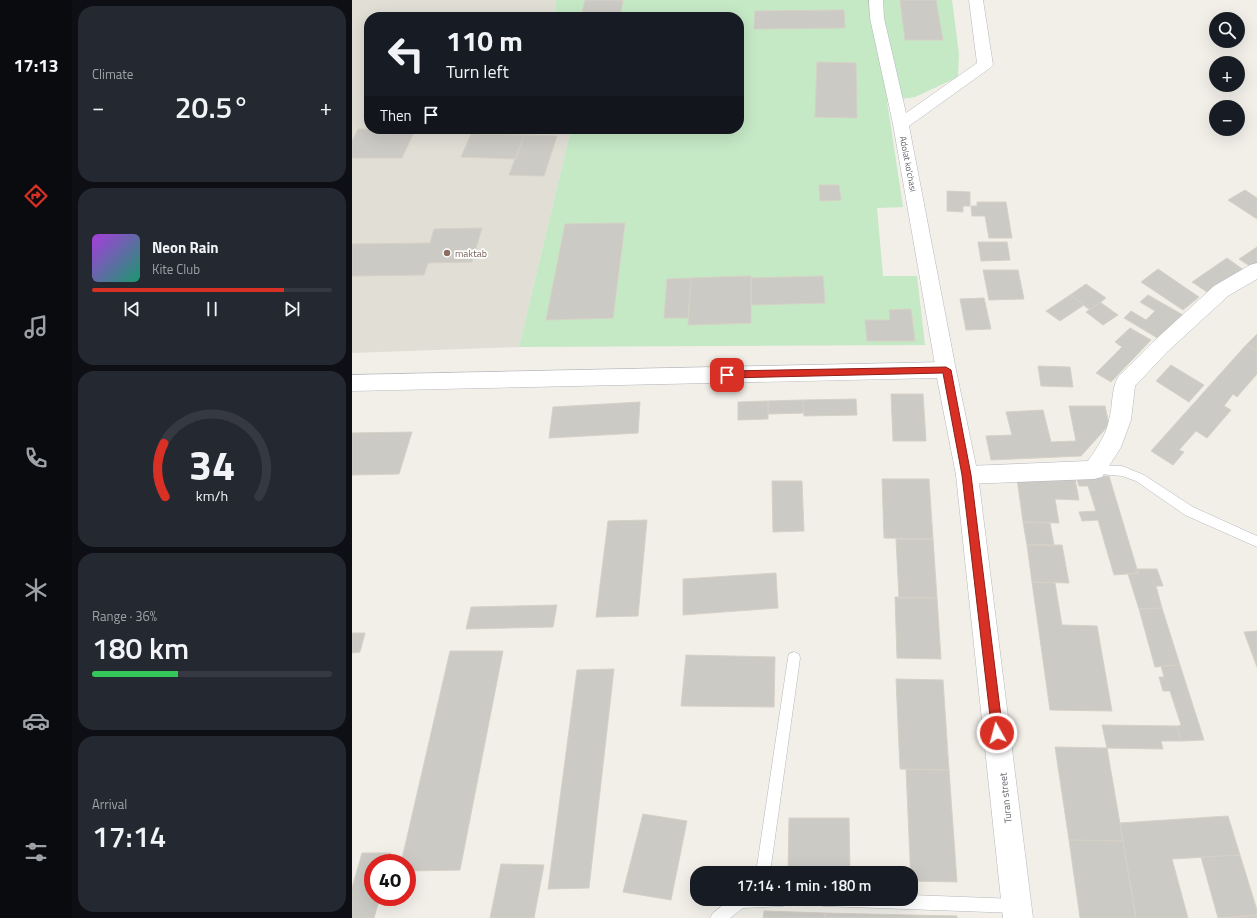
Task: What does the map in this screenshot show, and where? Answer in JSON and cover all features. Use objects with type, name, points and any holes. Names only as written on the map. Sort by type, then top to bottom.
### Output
[{"type":"street","points":[[876,0],[877,18],[901,124]]},
{"type":"street","name":"Adolat ko'chasi","points":[[946,370],[901,124],[986,65],[976,0]]},
{"type":"street","points":[[967,475],[1094,470],[1110,447],[1120,420],[1125,383],[1160,347],[1221,291],[1257,270]]},
{"type":"street","points":[[352,383],[946,370]]},
{"type":"street","name":"Turan street","points":[[946,370],[967,475],[1018,912]]},
{"type":"lane","points":[[1094,470],[1122,471],[1140,478],[1189,511],[1257,542]]},
{"type":"lane","points":[[764,866],[794,658]]},
{"type":"lane","points":[[918,905],[1018,912]]},
{"type":"lane","points":[[718,918],[734,906]]},
{"type":"shaded area","name":"maktab","points":[[352,0],[556,0],[555,12],[364,12],[364,134],[570,134],[519,347],[352,353]]},
{"type":"green space","points":[[556,0],[952,0],[959,54],[958,77],[915,97],[887,101],[903,207],[877,208],[883,276],[917,276],[925,345],[519,347],[570,134],[744,134],[744,12],[555,12]]},
{"type":"building","points":[[585,0],[623,0],[621,12],[582,12]]},
{"type":"building","points":[[900,0],[936,0],[943,40],[905,40]]},
{"type":"building","points":[[844,10],[845,28],[754,29],[755,11]]},
{"type":"building","points":[[817,62],[856,63],[857,118],[815,117]]},
{"type":"building","points":[[358,129],[364,129],[364,134],[413,134],[402,158],[352,158],[352,141]]},
{"type":"building","points":[[471,134],[524,135],[516,159],[461,157]]},
{"type":"building","points":[[524,135],[557,136],[544,176],[509,175]]},
{"type":"building","points":[[819,185],[839,185],[841,200],[820,201]]},
{"type":"building","points":[[1245,190],[1257,198],[1257,219],[1228,200]]},
{"type":"building","points":[[947,191],[970,192],[970,206],[963,206],[963,212],[947,211]]},
{"type":"building","points":[[977,202],[1006,202],[1012,238],[989,238],[985,216],[972,216],[971,206],[977,206]]},
{"type":"building","points":[[625,223],[613,318],[546,320],[565,224]]},
{"type":"building","points":[[482,228],[472,262],[428,263],[424,275],[352,276],[352,244],[430,243],[434,229]]},
{"type":"building","points":[[978,242],[1007,242],[1010,260],[981,261]]},
{"type":"building","points":[[1257,247],[1257,264],[1251,267],[1239,259]]},
{"type":"building","points":[[1227,258],[1245,271],[1210,294],[1192,282]]},
{"type":"building","points":[[1158,269],[1199,297],[1183,310],[1141,282]]},
{"type":"building","points":[[983,270],[1018,270],[1024,299],[989,300]]},
{"type":"building","points":[[751,276],[751,323],[688,325],[691,278]]},
{"type":"building","points":[[823,276],[825,303],[751,305],[751,278]]},
{"type":"building","points":[[691,278],[688,318],[664,318],[667,279]]},
{"type":"building","points":[[1086,284],[1106,298],[1090,310],[1070,295]]},
{"type":"building","points":[[1070,295],[1084,305],[1060,321],[1046,311]]},
{"type":"building","points":[[1148,295],[1183,315],[1159,339],[1124,318],[1131,311],[1146,320],[1155,311],[1140,302]]},
{"type":"building","points":[[984,298],[991,329],[966,330],[960,299]]},
{"type":"building","points":[[1100,302],[1118,315],[1103,325],[1086,312]]},
{"type":"building","points":[[911,309],[915,341],[867,341],[865,320],[890,320],[889,310]]},
{"type":"building","points":[[1130,328],[1151,340],[1111,382],[1096,373],[1122,347],[1115,342]]},
{"type":"building","points":[[1257,334],[1257,351],[1246,345]]},
{"type":"building","points":[[1246,345],[1257,351],[1257,374],[1237,397],[1233,394],[1224,406],[1231,410],[1207,438],[1196,431],[1179,450],[1184,452],[1173,465],[1151,451]]},
{"type":"building","points":[[1171,365],[1204,385],[1189,402],[1156,381]]},
{"type":"building","points":[[1038,366],[1070,367],[1073,387],[1041,386]]},
{"type":"building","points":[[891,394],[923,394],[926,441],[893,441]]},
{"type":"building","points":[[856,399],[857,415],[804,416],[803,400]]},
{"type":"building","points":[[803,400],[804,413],[768,414],[768,401]]},
{"type":"building","points":[[768,401],[768,419],[738,420],[738,402]]},
{"type":"building","points":[[640,402],[638,433],[549,438],[553,407]]},
{"type":"building","points":[[1069,406],[1105,406],[1109,425],[1081,456],[991,460],[986,436],[1012,435],[1006,412],[1043,410],[1051,442],[1076,441]]},
{"type":"building","points":[[412,432],[399,474],[352,475],[352,433]]},
{"type":"building","points":[[1109,476],[1139,573],[1114,575],[1098,520],[1082,521],[1079,512],[1096,511],[1088,486],[1079,486],[1076,477]]},
{"type":"building","points":[[882,479],[929,479],[933,539],[884,538]]},
{"type":"building","points":[[1017,479],[1075,479],[1079,500],[1055,499],[1059,523],[1023,522]]},
{"type":"building","points":[[772,481],[802,481],[804,531],[773,532]]},
{"type":"building","points":[[647,520],[638,616],[596,617],[608,521]]},
{"type":"building","points":[[1023,522],[1050,523],[1054,545],[1027,545]]},
{"type":"building","points":[[896,539],[933,539],[937,598],[899,598]]},
{"type":"building","points":[[1027,545],[1062,545],[1069,583],[1032,582]]},
{"type":"building","points":[[1137,569],[1157,569],[1163,586],[1156,586],[1162,608],[1139,609],[1128,574],[1139,573]]},
{"type":"building","points":[[776,573],[778,608],[683,615],[683,579]]},
{"type":"building","points":[[1032,582],[1055,583],[1062,625],[1097,626],[1112,711],[1050,710]]},
{"type":"building","points":[[895,597],[937,598],[941,659],[897,658]]},
{"type":"building","points":[[557,605],[553,627],[466,629],[471,607]]},
{"type":"building","points":[[1162,608],[1180,665],[1155,667],[1139,609]]},
{"type":"building","points":[[1257,631],[1257,667],[1244,632]]},
{"type":"building","points":[[352,633],[365,633],[360,652],[352,653]]},
{"type":"building","points":[[450,651],[503,651],[460,870],[416,871],[416,854],[403,854]]},
{"type":"building","points":[[686,655],[775,657],[774,707],[681,706]]},
{"type":"building","points":[[1180,665],[1204,740],[1181,741],[1177,726],[1181,725],[1170,691],[1163,691],[1159,677],[1164,677],[1161,666]]},
{"type":"building","points":[[614,669],[589,888],[548,889],[577,670]]},
{"type":"building","points":[[896,679],[943,680],[949,770],[900,769]]},
{"type":"building","points":[[1102,725],[1177,726],[1181,741],[1161,741],[1163,749],[1107,748]]},
{"type":"building","points":[[1055,747],[1107,748],[1123,841],[1069,840]]},
{"type":"building","points":[[906,769],[949,770],[957,882],[918,881],[918,866],[910,866]]},
{"type":"building","points":[[643,814],[687,821],[671,900],[623,892]]},
{"type":"building","points":[[1228,816],[1240,855],[1172,859],[1188,918],[1136,918],[1120,823]]},
{"type":"building","points":[[789,818],[849,818],[850,866],[788,866]]},
{"type":"building","points":[[1069,840],[1123,841],[1136,918],[1080,918]]},
{"type":"building","points":[[362,853],[391,853],[364,854],[364,906],[377,906],[374,918],[352,918],[352,888]]},
{"type":"building","points":[[1240,855],[1257,910],[1257,915],[1218,918],[1201,857]]},
{"type":"building","points":[[501,864],[544,865],[534,918],[490,918]]},
{"type":"building","points":[[764,911],[825,913],[825,918],[763,918]]},
{"type":"building","points":[[825,913],[957,916],[957,918],[825,918]]},
{"type":"building","points":[[1257,915],[1257,918],[1221,918]]},
{"type":"place","name":"maktab","points":[[447,253]]},
{"type":"route","points":[[727,375],[946,370],[967,475],[997,733]]}]
